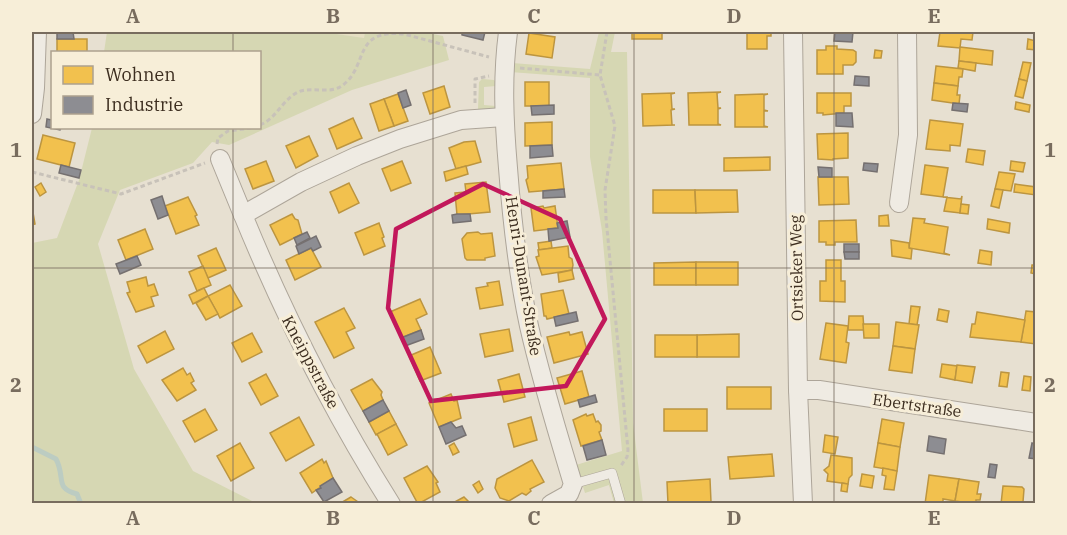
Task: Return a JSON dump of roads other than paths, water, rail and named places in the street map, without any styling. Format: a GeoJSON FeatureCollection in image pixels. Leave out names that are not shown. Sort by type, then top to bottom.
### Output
{"type":"FeatureCollection","features":[{"type":"Feature","properties":{"kind":"street"},"geometry":{"type":"LineString","coordinates":[[32,114],[37,32]]}},
{"type":"Feature","properties":{"kind":"street","name":"Henri-Dunant-Straße"},"geometry":{"type":"LineString","coordinates":[[508,32],[504,70],[504,117],[518,265],[542,381],[573,484]]}},
{"type":"Feature","properties":{"kind":"street","name":"Ortsieker Weg"},"geometry":{"type":"LineString","coordinates":[[793,32],[798,390],[803,504]]}},
{"type":"Feature","properties":{"kind":"street"},"geometry":{"type":"LineString","coordinates":[[899,203],[908,135],[907,32]]}},
{"type":"Feature","properties":{"kind":"street"},"geometry":{"type":"LineString","coordinates":[[243,216],[301,182],[400,139],[461,120],[504,117]]}},
{"type":"Feature","properties":{"kind":"street","name":"Kneippstraße"},"geometry":{"type":"LineString","coordinates":[[220,159],[280,302],[308,358],[392,504]]}},
{"type":"Feature","properties":{"kind":"street","name":"Ebertstraße"},"geometry":{"type":"LineString","coordinates":[[798,390],[819,390],[1035,423]]}},
{"type":"Feature","properties":{"kind":"street"},"geometry":{"type":"LineString","coordinates":[[551,504],[569,494],[573,484]]}},
{"type":"Feature","properties":{"kind":"lane"},"geometry":{"type":"LineString","coordinates":[[573,484],[612,473],[621,504]]}},
{"type":"Feature","properties":{"kind":"waterway"},"geometry":{"type":"LineString","coordinates":[[32,447],[56,459],[65,489],[77,494],[81,504]]}}]}
